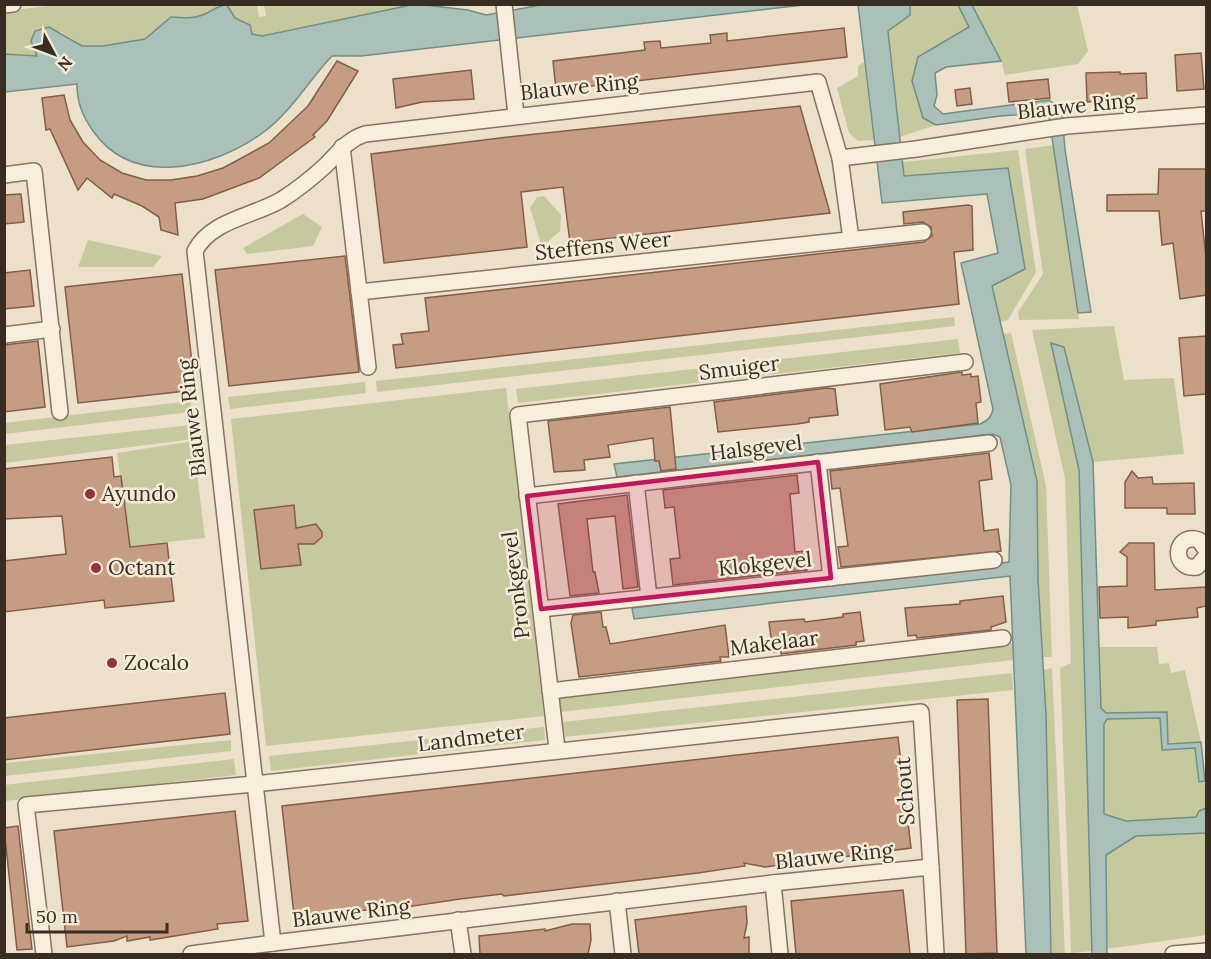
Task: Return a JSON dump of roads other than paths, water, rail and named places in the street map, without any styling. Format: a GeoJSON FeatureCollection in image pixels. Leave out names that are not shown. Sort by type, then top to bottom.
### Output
{"type":"FeatureCollection","features":[{"type":"Feature","properties":{"kind":"street"},"geometry":{"type":"LineString","coordinates":[[4,5],[13,4]]}},
{"type":"Feature","properties":{"kind":"street"},"geometry":{"type":"LineString","coordinates":[[504,4],[516,115]]}},
{"type":"Feature","properties":{"kind":"street","name":"Blauwe Ring"},"geometry":{"type":"LineString","coordinates":[[931,867],[773,883],[273,944],[195,251],[207,235],[263,209],[305,183],[351,138],[365,134],[818,82],[840,158],[1067,126],[1206,115]]}},
{"type":"Feature","properties":{"kind":"street"},"geometry":{"type":"LineString","coordinates":[[342,147],[368,367]]}},
{"type":"Feature","properties":{"kind":"street"},"geometry":{"type":"LineString","coordinates":[[840,158],[851,239]]}},
{"type":"Feature","properties":{"kind":"street"},"geometry":{"type":"LineString","coordinates":[[4,175],[34,171],[60,412]]}},
{"type":"Feature","properties":{"kind":"street","name":"Steffens Weer"},"geometry":{"type":"LineString","coordinates":[[360,292],[923,232]]}},
{"type":"Feature","properties":{"kind":"street"},"geometry":{"type":"LineString","coordinates":[[4,335],[52,329]]}},
{"type":"Feature","properties":{"kind":"street","name":"Smuiger"},"geometry":{"type":"LineString","coordinates":[[518,415],[965,362]]}},
{"type":"Feature","properties":{"kind":"street","name":"Pronkgevel"},"geometry":{"type":"LineString","coordinates":[[518,415],[557,749]]}},
{"type":"Feature","properties":{"kind":"street","name":"Halsgevel"},"geometry":{"type":"LineString","coordinates":[[527,496],[989,443]]}},
{"type":"Feature","properties":{"kind":"street"},"geometry":{"type":"LineString","coordinates":[[819,462],[831,578]]}},
{"type":"Feature","properties":{"kind":"street"},"geometry":{"type":"LineString","coordinates":[[636,483],[649,597]]}},
{"type":"Feature","properties":{"kind":"street"},"geometry":{"type":"LineString","coordinates":[[1206,550],[1199,540],[1190,538],[1182,543],[1178,551],[1183,564],[1192,568],[1202,564],[1206,556]]}},
{"type":"Feature","properties":{"kind":"street","name":"Klokgevel"},"geometry":{"type":"LineString","coordinates":[[541,609],[994,560]]}},
{"type":"Feature","properties":{"kind":"street","name":"Makelaar"},"geometry":{"type":"LineString","coordinates":[[550,691],[1003,638]]}},
{"type":"Feature","properties":{"kind":"street","name":"Landmeter"},"geometry":{"type":"LineString","coordinates":[[44,954],[26,805],[254,784],[557,749],[921,712]]}},
{"type":"Feature","properties":{"kind":"street","name":"Schout"},"geometry":{"type":"LineString","coordinates":[[921,712],[931,867]]}},
{"type":"Feature","properties":{"kind":"street"},"geometry":{"type":"LineString","coordinates":[[931,867],[936,954]]}},
{"type":"Feature","properties":{"kind":"street"},"geometry":{"type":"LineString","coordinates":[[773,883],[780,954]]}},
{"type":"Feature","properties":{"kind":"street"},"geometry":{"type":"LineString","coordinates":[[617,902],[623,954]]}},
{"type":"Feature","properties":{"kind":"street"},"geometry":{"type":"LineString","coordinates":[[458,920],[463,954]]}},
{"type":"Feature","properties":{"kind":"street"},"geometry":{"type":"LineString","coordinates":[[191,954],[273,944]]}},
{"type":"Feature","properties":{"kind":"street"},"geometry":{"type":"LineString","coordinates":[[1173,954],[1206,951]]}},
{"type":"Feature","properties":{"kind":"water"},"geometry":{"type":"Polygon","coordinates":[[[416,4],[468,10],[486,15],[546,4],[803,5],[361,56],[332,56],[281,117],[261,134],[220,156],[174,167],[151,166],[129,160],[110,149],[93,131],[86,119],[79,103],[77,84],[5,92],[4,54],[37,56],[31,41],[35,31],[49,27],[82,46],[103,46],[145,39],[171,17],[197,17],[224,5],[227,5],[235,18],[250,25],[252,34],[262,36],[416,4]]]}},
{"type":"Feature","properties":{"kind":"water"},"geometry":{"type":"Polygon","coordinates":[[[858,5],[910,5],[910,15],[888,31],[904,176],[1008,168],[1025,269],[992,286],[1037,481],[1038,579],[1046,715],[1051,954],[1026,954],[1010,576],[634,619],[632,608],[1009,562],[1011,485],[1000,437],[993,434],[617,477],[614,464],[980,424],[991,415],[993,409],[961,263],[998,253],[987,194],[882,203],[858,5]]]}},
{"type":"Feature","properties":{"kind":"water"},"geometry":{"type":"Polygon","coordinates":[[[958,5],[972,5],[1001,61],[946,67],[935,73],[937,95],[934,106],[943,114],[1049,100],[1062,110],[1065,150],[1091,312],[1078,313],[1049,117],[1044,113],[1000,116],[936,125],[923,118],[912,81],[918,57],[969,27],[958,5]]]}},
{"type":"Feature","properties":{"kind":"water"},"geometry":{"type":"Polygon","coordinates":[[[1051,343],[1064,347],[1093,462],[1101,708],[1106,713],[1167,712],[1168,744],[1201,742],[1205,781],[1199,782],[1195,748],[1162,750],[1160,718],[1107,719],[1104,724],[1104,814],[1126,821],[1196,817],[1199,811],[1206,808],[1206,833],[1136,836],[1106,855],[1107,954],[1092,954],[1079,470],[1051,343]]]}},
{"type":"Feature","properties":{"kind":"place","name":"Ayundo"},"geometry":{"type":"Point","coordinates":[90,494]}},
{"type":"Feature","properties":{"kind":"place","name":"Octant"},"geometry":{"type":"Point","coordinates":[96,568]}},
{"type":"Feature","properties":{"kind":"place","name":"Zocalo"},"geometry":{"type":"Point","coordinates":[112,663]}}]}
